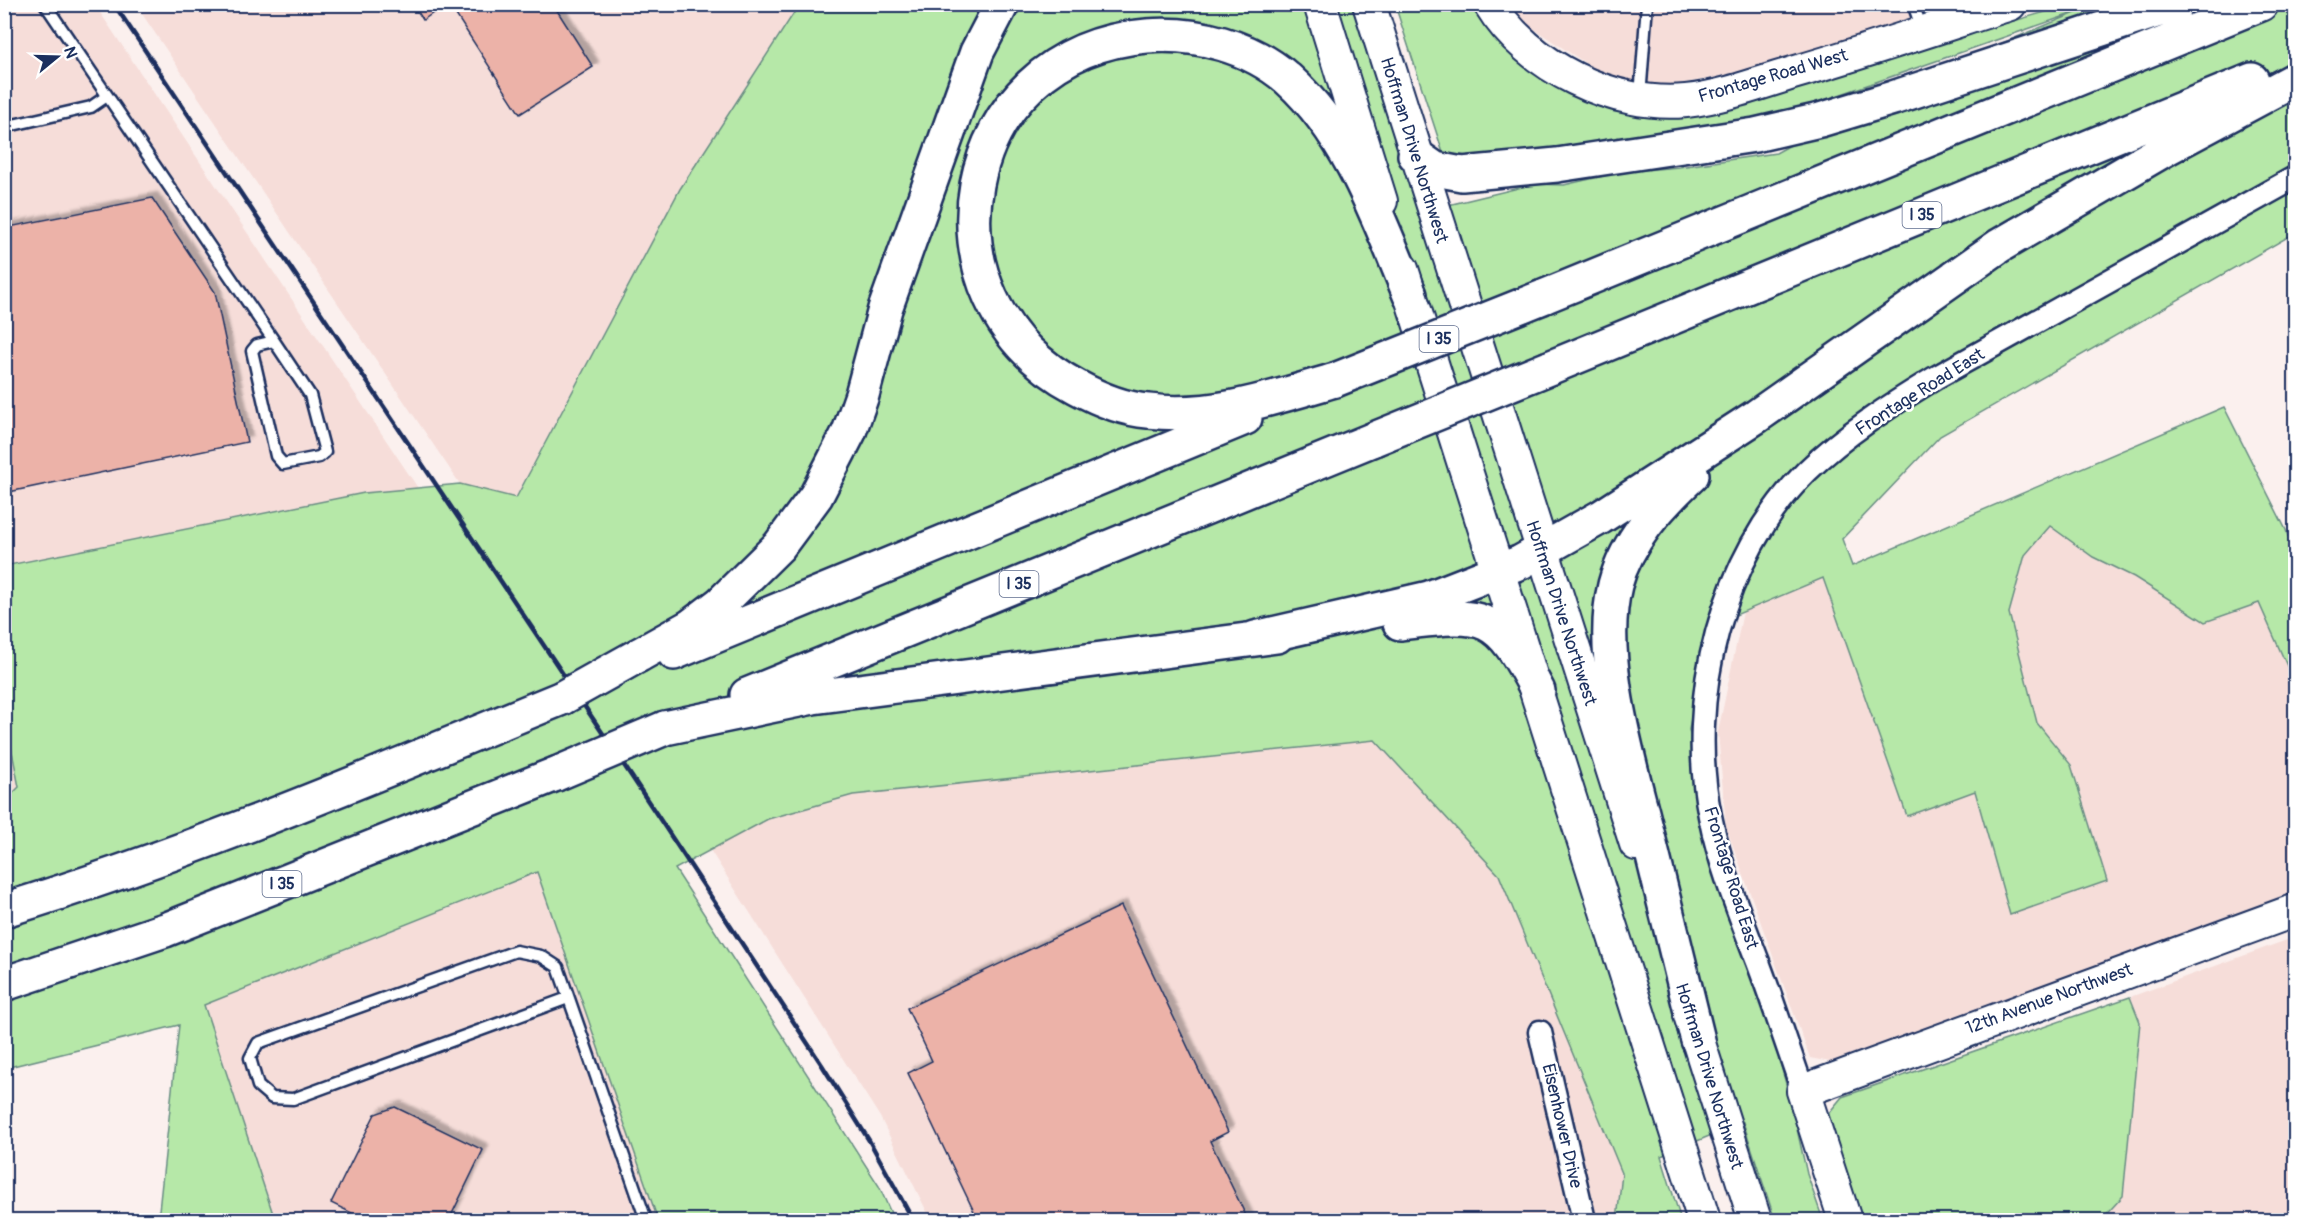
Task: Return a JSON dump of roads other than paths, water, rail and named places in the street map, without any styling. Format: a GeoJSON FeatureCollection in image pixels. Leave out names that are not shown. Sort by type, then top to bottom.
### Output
{"type":"FeatureCollection","features":[{"type":"Feature","properties":{"kind":"highway"},"geometry":{"type":"LineString","coordinates":[[640,661],[720,604],[779,546],[816,496],[849,432],[862,395],[885,309],[944,143],[977,52],[1002,4]]}},
{"type":"Feature","properties":{"kind":"highway"},"geometry":{"type":"LineString","coordinates":[[944,143],[1008,27],[1026,4]]}},
{"type":"Feature","properties":{"kind":"highway"},"geometry":{"type":"LineString","coordinates":[[1415,155],[1435,169],[1462,174],[1557,165],[1755,135],[1820,120],[1893,98],[2177,4]]}},
{"type":"Feature","properties":{"kind":"highway","name":"I 35"},"geometry":{"type":"LineString","coordinates":[[4,910],[134,867],[465,738],[562,698],[640,661],[1543,297],[2260,4]]}},
{"type":"Feature","properties":{"kind":"highway"},"geometry":{"type":"LineString","coordinates":[[1335,380],[1234,409],[1191,413],[1148,411],[1121,406],[1090,394],[1039,363],[1001,318],[978,260],[974,229],[975,197],[992,136],[1009,109],[1028,86],[1052,67],[1078,52],[1106,42],[1135,37],[1166,34],[1198,37],[1230,46],[1260,60],[1288,79],[1313,106],[1342,146],[1368,195],[1410,295]]}},
{"type":"Feature","properties":{"kind":"highway","name":"I 35"},"geometry":{"type":"LineString","coordinates":[[4,984],[165,930],[556,774],[2295,62]]}},
{"type":"Feature","properties":{"kind":"highway"},"geometry":{"type":"LineString","coordinates":[[1256,638],[1390,609],[1429,598],[1499,572],[1540,551],[1601,517],[1757,416],[1999,246],[2177,142],[2295,79]]}},
{"type":"Feature","properties":{"kind":"highway"},"geometry":{"type":"LineString","coordinates":[[1698,1040],[1625,744],[1612,661],[1610,621],[1615,585],[1628,550],[1648,522],[1665,501],[1757,416]]}},
{"type":"Feature","properties":{"kind":"highway"},"geometry":{"type":"LineString","coordinates":[[665,728],[813,697],[1256,638],[1456,616],[1472,619],[1499,630],[1514,647],[1538,691]]}},
{"type":"Feature","properties":{"kind":"main road"},"geometry":{"type":"LineString","coordinates":[[1320,4],[1704,1221]]}},
{"type":"Feature","properties":{"kind":"main road","name":"Hoffman Drive Northwest"},"geometry":{"type":"LineString","coordinates":[[1369,4],[1540,551],[1755,1221]]}},
{"type":"Feature","properties":{"kind":"main road","name":"Frontage Road West"},"geometry":{"type":"LineString","coordinates":[[1490,4],[1503,24],[1544,60],[1596,88],[1640,98],[1684,101],[1713,96],[1918,18],[2010,4]]}},
{"type":"Feature","properties":{"kind":"main road","name":"12th Avenue Northwest"},"geometry":{"type":"LineString","coordinates":[[1803,1091],[2295,910]]}},
{"type":"Feature","properties":{"kind":"main road","name":"Frontage Road East"},"geometry":{"type":"LineString","coordinates":[[1803,1091],[1845,1221]]}},
{"type":"Feature","properties":{"kind":"street","name":"Frontage Road East"},"geometry":{"type":"LineString","coordinates":[[1803,1091],[1717,845],[1703,777],[1701,738],[1711,658],[1727,599],[1752,548],[1773,513],[1806,472],[1883,410],[1935,378],[2295,177]]}},
{"type":"Feature","properties":{"kind":"street","name":"Eisenhower Drive"},"geometry":{"type":"LineString","coordinates":[[1540,1032],[1584,1221]]}},
{"type":"Feature","properties":{"kind":"lane"},"geometry":{"type":"LineString","coordinates":[[45,4],[107,96],[274,341],[310,394],[325,452],[320,457],[283,464],[276,456],[252,351],[257,345],[274,341]]}},
{"type":"Feature","properties":{"kind":"lane"},"geometry":{"type":"LineString","coordinates":[[1640,98],[1647,4]]}},
{"type":"Feature","properties":{"kind":"lane"},"geometry":{"type":"LineString","coordinates":[[4,127],[91,107],[107,96]]}},
{"type":"Feature","properties":{"kind":"lane"},"geometry":{"type":"LineString","coordinates":[[568,998],[293,1099],[272,1098],[258,1086],[250,1058],[258,1043],[516,951],[541,956],[558,967],[646,1221]]}},
{"type":"Feature","properties":{"kind":"railway"},"geometry":{"type":"LineString","coordinates":[[114,4],[634,780],[822,1065],[870,1142],[913,1220]]}}]}
